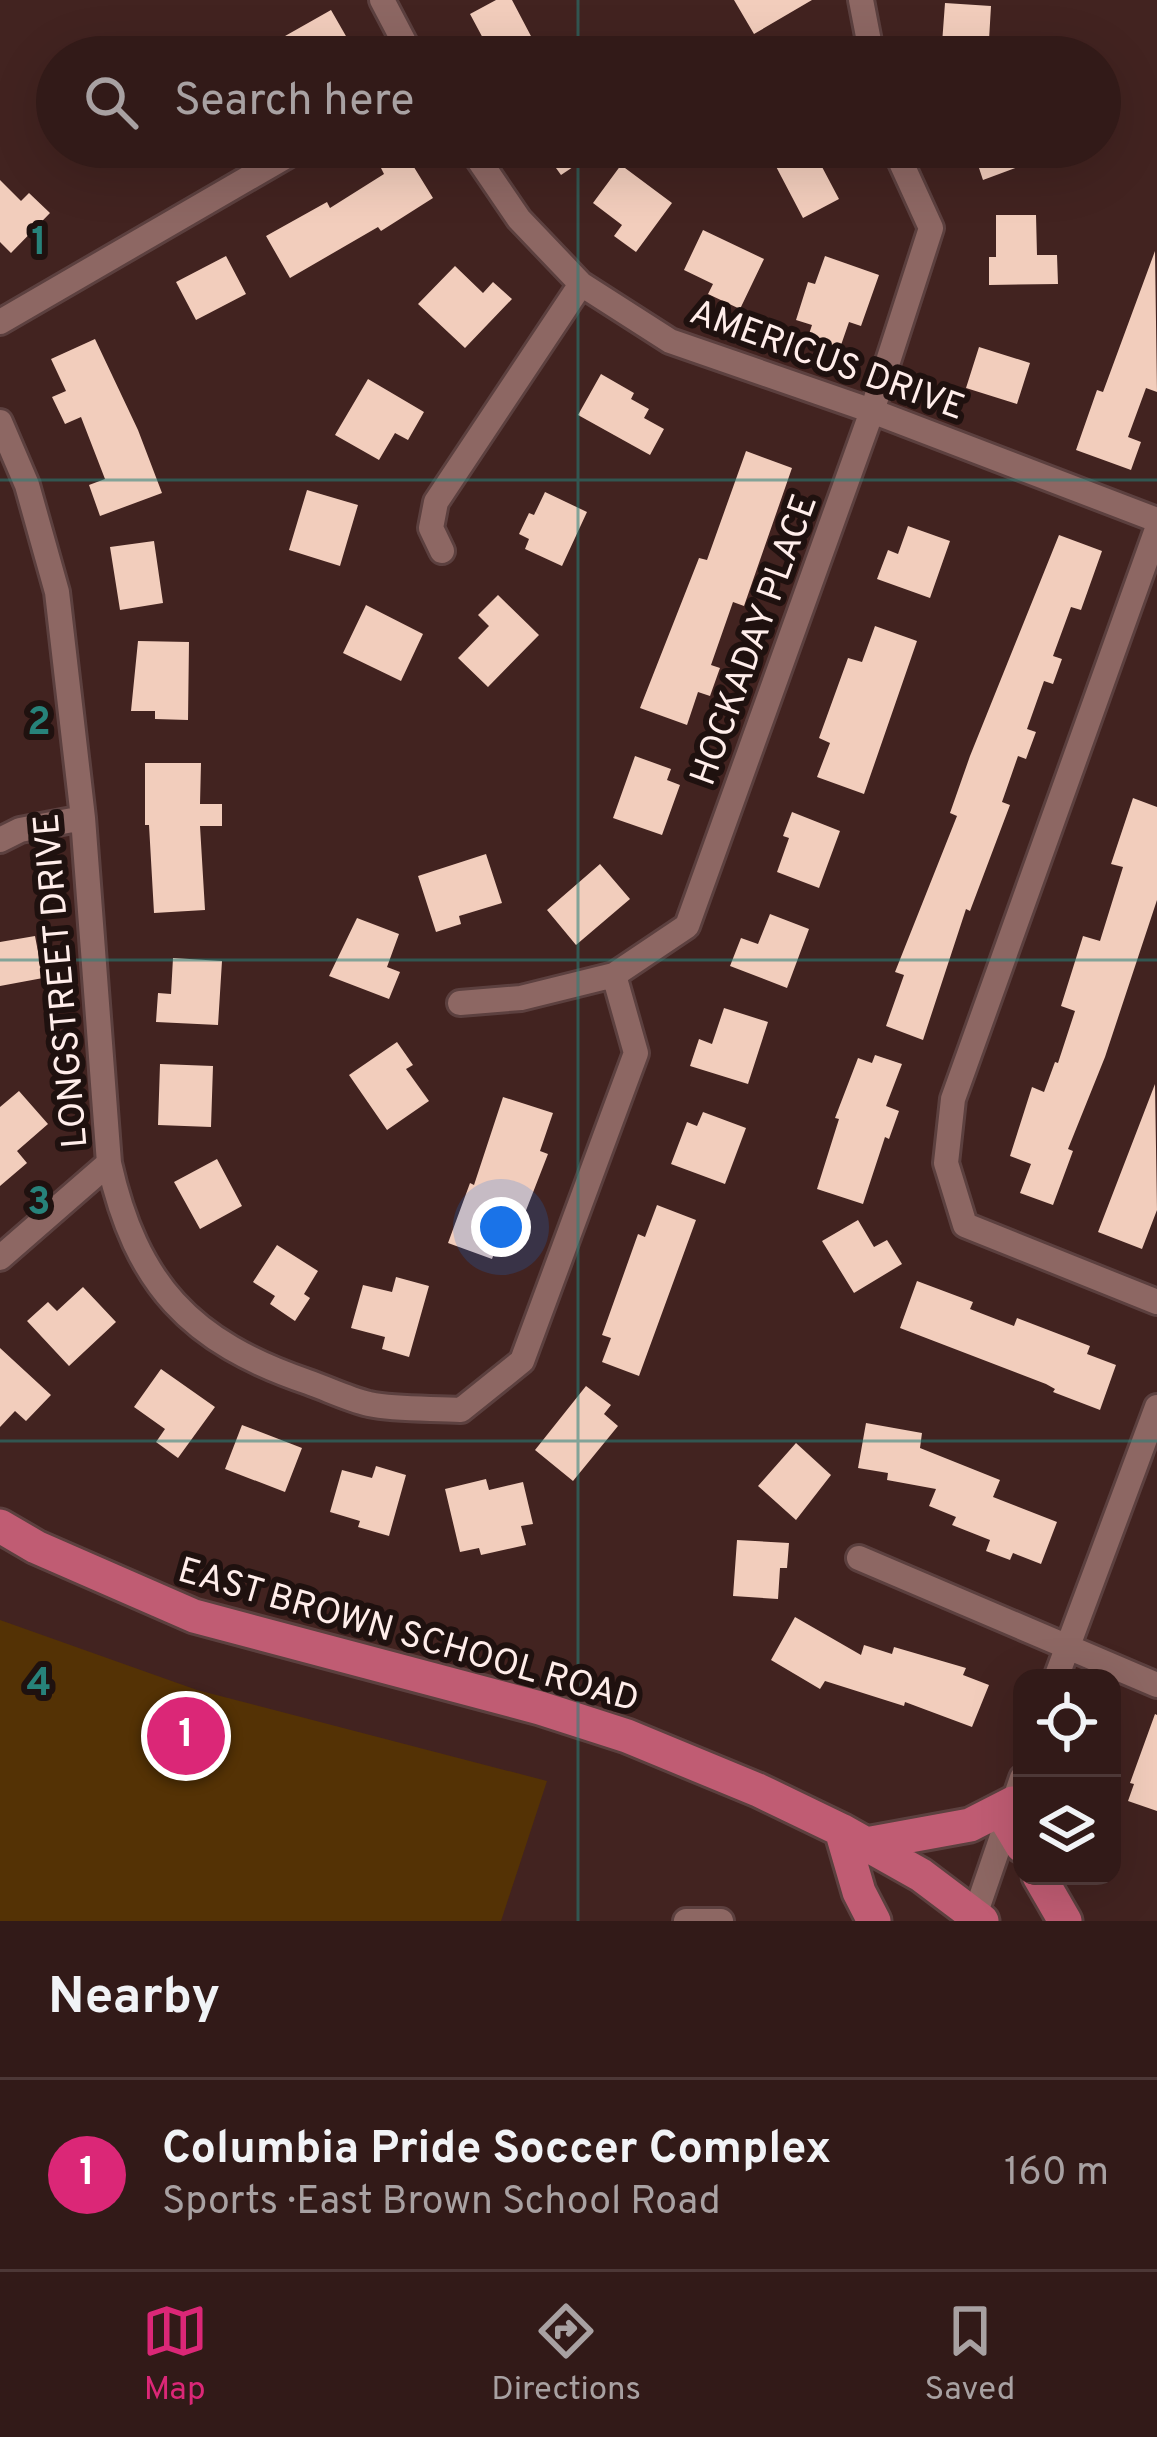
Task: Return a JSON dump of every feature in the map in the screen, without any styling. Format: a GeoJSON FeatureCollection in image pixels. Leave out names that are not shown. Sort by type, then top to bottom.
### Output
{"type":"FeatureCollection","features":[{"type":"Feature","properties":{"kind":"main road","name":"EAST BROWN SCHOOL ROAD"},"geometry":{"type":"LineString","coordinates":[[0,1526],[36,1547],[194,1616],[540,1708],[627,1736],[758,1790],[853,1837],[921,1875],[977,1919]]}},
{"type":"Feature","properties":{"kind":"main road"},"geometry":{"type":"LineString","coordinates":[[874,1921],[859,1892],[853,1837],[970,1825],[1013,1813]]}},
{"type":"Feature","properties":{"kind":"main road"},"geometry":{"type":"LineString","coordinates":[[1044,1885],[1065,1921]]}},
{"type":"Feature","properties":{"kind":"street"},"geometry":{"type":"LineString","coordinates":[[382,0],[401,36]]}},
{"type":"Feature","properties":{"kind":"street"},"geometry":{"type":"LineString","coordinates":[[861,0],[868,36]]}},
{"type":"Feature","properties":{"kind":"street"},"geometry":{"type":"LineString","coordinates":[[0,322],[266,168]]}},
{"type":"Feature","properties":{"kind":"street","name":"AMERICUS DRIVE"},"geometry":{"type":"LineString","coordinates":[[484,168],[519,219],[581,284],[670,341],[872,411],[1157,520]]}},
{"type":"Feature","properties":{"kind":"street","name":"HOCKADAY PLACE"},"geometry":{"type":"LineString","coordinates":[[460,1004],[521,998],[614,975],[687,926],[872,411],[931,228],[904,168]]}},
{"type":"Feature","properties":{"kind":"street"},"geometry":{"type":"LineString","coordinates":[[442,551],[430,528],[436,502],[581,284]]}},
{"type":"Feature","properties":{"kind":"street","name":"LONGSTREET DRIVE"},"geometry":{"type":"LineString","coordinates":[[0,422],[27,485],[57,592],[83,818],[109,1162],[121,1215],[156,1282],[208,1337],[278,1372],[370,1404],[461,1410],[522,1361],[636,1053],[614,975]]}},
{"type":"Feature","properties":{"kind":"street"},"geometry":{"type":"LineString","coordinates":[[1157,529],[953,1099],[946,1163],[965,1225],[1157,1302]]}},
{"type":"Feature","properties":{"kind":"street"},"geometry":{"type":"LineString","coordinates":[[0,840],[20,830],[83,818]]}},
{"type":"Feature","properties":{"kind":"street"},"geometry":{"type":"LineString","coordinates":[[0,1258],[109,1162]]}},
{"type":"Feature","properties":{"kind":"street"},"geometry":{"type":"LineString","coordinates":[[1059,1669],[1157,1407]]}},
{"type":"Feature","properties":{"kind":"street"},"geometry":{"type":"LineString","coordinates":[[859,1558],[1157,1685]]}},
{"type":"Feature","properties":{"kind":"street"},"geometry":{"type":"LineString","coordinates":[[977,1919],[1013,1820]]}},
{"type":"Feature","properties":{"kind":"street"},"geometry":{"type":"LineString","coordinates":[[686,1921],[721,1921]]}},
{"type":"Feature","properties":{"kind":"shaded area"},"geometry":{"type":"Polygon","coordinates":[[[0,1620],[197,1690],[547,1781],[501,1921],[0,1921],[0,1620]]]}},
{"type":"Feature","properties":{"kind":"building"},"geometry":{"type":"Polygon","coordinates":[[[496,0],[512,0],[531,36],[482,36],[470,14],[496,0]]]}},
{"type":"Feature","properties":{"kind":"building"},"geometry":{"type":"Polygon","coordinates":[[[734,0],[812,0],[754,34],[734,0]]]}},
{"type":"Feature","properties":{"kind":"building"},"geometry":{"type":"Polygon","coordinates":[[[945,3],[991,6],[989,36],[943,36],[945,3]]]}},
{"type":"Feature","properties":{"kind":"building"},"geometry":{"type":"Polygon","coordinates":[[[331,10],[346,36],[285,36],[331,10]]]}},
{"type":"Feature","properties":{"kind":"building"},"geometry":{"type":"Polygon","coordinates":[[[381,168],[414,168],[433,198],[290,278],[266,236],[327,202],[330,208],[384,174],[381,168]]]}},
{"type":"Feature","properties":{"kind":"building"},"geometry":{"type":"Polygon","coordinates":[[[619,168],[625,168],[672,203],[636,252],[614,236],[622,225],[593,203],[619,168]]]}},
{"type":"Feature","properties":{"kind":"building"},"geometry":{"type":"Polygon","coordinates":[[[777,168],[823,168],[839,199],[803,218],[777,168]]]}},
{"type":"Feature","properties":{"kind":"building"},"geometry":{"type":"Polygon","coordinates":[[[979,168],[1016,168],[983,180],[979,168]]]}},
{"type":"Feature","properties":{"kind":"building"},"geometry":{"type":"Polygon","coordinates":[[[0,180],[21,201],[29,193],[50,213],[11,253],[0,242],[0,180]]]}},
{"type":"Feature","properties":{"kind":"building"},"geometry":{"type":"Polygon","coordinates":[[[996,215],[1036,215],[1037,255],[1057,255],[1058,284],[989,285],[989,257],[996,257],[996,215]]]}},
{"type":"Feature","properties":{"kind":"building"},"geometry":{"type":"Polygon","coordinates":[[[703,230],[764,259],[740,309],[708,294],[713,284],[684,270],[703,230]]]}},
{"type":"Feature","properties":{"kind":"building"},"geometry":{"type":"Polygon","coordinates":[[[1155,251],[1157,392],[1146,388],[1128,437],[1141,442],[1131,470],[1076,450],[1097,390],[1103,392],[1155,251]]]}},
{"type":"Feature","properties":{"kind":"building"},"geometry":{"type":"Polygon","coordinates":[[[226,256],[246,294],[196,320],[176,282],[226,256]]]}},
{"type":"Feature","properties":{"kind":"building"},"geometry":{"type":"Polygon","coordinates":[[[825,256],[879,275],[861,326],[849,322],[840,348],[808,337],[812,325],[796,320],[808,282],[815,284],[825,256]]]}},
{"type":"Feature","properties":{"kind":"building"},"geometry":{"type":"Polygon","coordinates":[[[455,266],[483,293],[493,282],[512,299],[465,348],[418,304],[455,266]]]}},
{"type":"Feature","properties":{"kind":"building"},"geometry":{"type":"Polygon","coordinates":[[[95,339],[162,493],[100,516],[89,485],[105,479],[81,417],[65,424],[52,397],[66,391],[51,359],[95,339]]]}},
{"type":"Feature","properties":{"kind":"building"},"geometry":{"type":"Polygon","coordinates":[[[979,347],[1030,363],[1017,404],[966,388],[979,347]]]}},
{"type":"Feature","properties":{"kind":"building"},"geometry":{"type":"Polygon","coordinates":[[[601,374],[634,393],[631,399],[649,409],[644,418],[664,429],[650,455],[578,415],[601,374]]]}},
{"type":"Feature","properties":{"kind":"building"},"geometry":{"type":"Polygon","coordinates":[[[368,379],[424,412],[408,440],[395,433],[379,460],[335,435],[368,379]]]}},
{"type":"Feature","properties":{"kind":"building"},"geometry":{"type":"Polygon","coordinates":[[[746,451],[792,468],[744,606],[733,602],[711,665],[720,668],[710,696],[698,692],[687,725],[640,708],[699,558],[707,560],[746,451]]]}},
{"type":"Feature","properties":{"kind":"building"},"geometry":{"type":"Polygon","coordinates":[[[307,490],[358,505],[340,566],[289,550],[307,490]]]}},
{"type":"Feature","properties":{"kind":"building"},"geometry":{"type":"Polygon","coordinates":[[[545,492],[587,512],[562,566],[525,549],[529,539],[519,534],[545,492]]]}},
{"type":"Feature","properties":{"kind":"building"},"geometry":{"type":"Polygon","coordinates":[[[908,526],[950,541],[930,598],[877,579],[888,550],[898,554],[908,526]]]}},
{"type":"Feature","properties":{"kind":"building"},"geometry":{"type":"Polygon","coordinates":[[[1059,535],[1102,551],[1081,610],[1071,607],[1053,656],[1062,659],[1053,684],[1044,681],[1027,729],[1036,732],[1026,759],[1018,756],[1002,802],[1010,805],[970,911],[966,909],[923,1040],[886,1026],[904,975],[895,972],[957,816],[950,813],[970,756],[1059,535]]]}},
{"type":"Feature","properties":{"kind":"building"},"geometry":{"type":"Polygon","coordinates":[[[154,541],[163,603],[120,610],[110,547],[154,541]]]}},
{"type":"Feature","properties":{"kind":"building"},"geometry":{"type":"Polygon","coordinates":[[[498,595],[539,635],[488,687],[458,658],[489,626],[478,615],[498,595]]]}},
{"type":"Feature","properties":{"kind":"building"},"geometry":{"type":"Polygon","coordinates":[[[366,605],[423,634],[401,681],[343,653],[366,605]]]}},
{"type":"Feature","properties":{"kind":"building"},"geometry":{"type":"Polygon","coordinates":[[[875,626],[917,641],[864,794],[817,777],[830,743],[819,738],[848,658],[862,662],[875,626]]]}},
{"type":"Feature","properties":{"kind":"building"},"geometry":{"type":"Polygon","coordinates":[[[138,641],[189,642],[188,720],[155,719],[155,711],[131,711],[138,641]]]}},
{"type":"Feature","properties":{"kind":"building"},"geometry":{"type":"Polygon","coordinates":[[[635,756],[671,769],[667,780],[680,785],[662,835],[613,818],[635,756]]]}},
{"type":"Feature","properties":{"kind":"building"},"geometry":{"type":"Polygon","coordinates":[[[145,763],[201,763],[200,804],[222,804],[222,826],[200,826],[205,910],[154,913],[149,825],[145,825],[145,763]]]}},
{"type":"Feature","properties":{"kind":"building"},"geometry":{"type":"Polygon","coordinates":[[[1133,798],[1157,807],[1157,900],[1105,1057],[1068,1149],[1073,1151],[1053,1205],[1020,1193],[1031,1164],[1010,1156],[1032,1087],[1044,1092],[1058,1063],[1075,1011],[1061,1006],[1083,936],[1100,941],[1123,867],[1111,864],[1133,798]]]}},
{"type":"Feature","properties":{"kind":"building"},"geometry":{"type":"Polygon","coordinates":[[[792,812],[840,831],[819,888],[777,872],[792,812]]]}},
{"type":"Feature","properties":{"kind":"building"},"geometry":{"type":"Polygon","coordinates":[[[486,854],[502,903],[459,916],[461,924],[436,932],[418,876],[486,854]]]}},
{"type":"Feature","properties":{"kind":"building"},"geometry":{"type":"Polygon","coordinates":[[[600,864],[630,899],[576,945],[547,910],[600,864]]]}},
{"type":"Feature","properties":{"kind":"building"},"geometry":{"type":"Polygon","coordinates":[[[770,914],[809,929],[787,988],[730,966],[741,938],[758,944],[770,914]]]}},
{"type":"Feature","properties":{"kind":"building"},"geometry":{"type":"Polygon","coordinates":[[[357,918],[399,934],[387,967],[400,972],[389,999],[329,976],[357,918]]]}},
{"type":"Feature","properties":{"kind":"building"},"geometry":{"type":"Polygon","coordinates":[[[35,936],[43,978],[0,986],[0,942],[35,936]]]}},
{"type":"Feature","properties":{"kind":"building"},"geometry":{"type":"Polygon","coordinates":[[[173,958],[222,961],[218,1025],[156,1022],[158,993],[171,994],[173,958]]]}},
{"type":"Feature","properties":{"kind":"building"},"geometry":{"type":"Polygon","coordinates":[[[724,1008],[768,1022],[748,1084],[690,1066],[699,1039],[712,1044],[724,1008]]]}},
{"type":"Feature","properties":{"kind":"building"},"geometry":{"type":"Polygon","coordinates":[[[397,1042],[413,1065],[406,1069],[429,1101],[387,1130],[349,1075],[397,1042]]]}},
{"type":"Feature","properties":{"kind":"building"},"geometry":{"type":"Polygon","coordinates":[[[875,1055],[902,1064],[886,1106],[899,1111],[889,1139],[885,1137],[863,1204],[817,1189],[839,1119],[835,1118],[858,1058],[872,1063],[875,1055]]]}},
{"type":"Feature","properties":{"kind":"building"},"geometry":{"type":"Polygon","coordinates":[[[160,1064],[213,1066],[211,1127],[158,1125],[160,1064]]]}},
{"type":"Feature","properties":{"kind":"building"},"geometry":{"type":"Polygon","coordinates":[[[1155,1084],[1157,1210],[1142,1249],[1098,1232],[1155,1084]]]}},
{"type":"Feature","properties":{"kind":"building"},"geometry":{"type":"Polygon","coordinates":[[[19,1091],[48,1124],[17,1151],[27,1163],[0,1186],[0,1107],[19,1091]]]}},
{"type":"Feature","properties":{"kind":"building"},"geometry":{"type":"Polygon","coordinates":[[[503,1097],[553,1113],[540,1151],[548,1154],[518,1231],[504,1226],[492,1259],[448,1243],[470,1183],[474,1185],[503,1097]]]}},
{"type":"Feature","properties":{"kind":"building"},"geometry":{"type":"Polygon","coordinates":[[[703,1112],[746,1128],[725,1184],[671,1164],[687,1122],[697,1126],[703,1112]]]}},
{"type":"Feature","properties":{"kind":"building"},"geometry":{"type":"Polygon","coordinates":[[[217,1159],[242,1206],[200,1229],[174,1182],[217,1159]]]}},
{"type":"Feature","properties":{"kind":"building"},"geometry":{"type":"Polygon","coordinates":[[[657,1205],[696,1220],[639,1376],[602,1362],[611,1338],[602,1335],[638,1234],[645,1237],[657,1205]]]}},
{"type":"Feature","properties":{"kind":"building"},"geometry":{"type":"Polygon","coordinates":[[[858,1220],[874,1247],[887,1240],[902,1264],[854,1293],[822,1241],[858,1220]]]}},
{"type":"Feature","properties":{"kind":"building"},"geometry":{"type":"Polygon","coordinates":[[[277,1245],[318,1271],[304,1294],[310,1298],[295,1321],[270,1304],[275,1296],[253,1282],[277,1245]]]}},
{"type":"Feature","properties":{"kind":"building"},"geometry":{"type":"Polygon","coordinates":[[[396,1277],[429,1286],[409,1357],[382,1349],[385,1337],[351,1328],[363,1285],[392,1292],[396,1277]]]}},
{"type":"Feature","properties":{"kind":"building"},"geometry":{"type":"Polygon","coordinates":[[[917,1281],[973,1302],[970,1309],[1014,1326],[1017,1318],[1090,1346],[1087,1354],[1116,1365],[1100,1410],[900,1328],[917,1281]]]}},
{"type":"Feature","properties":{"kind":"building"},"geometry":{"type":"Polygon","coordinates":[[[83,1287],[116,1322],[69,1366],[27,1321],[48,1302],[57,1311],[83,1287]]]}},
{"type":"Feature","properties":{"kind":"building"},"geometry":{"type":"Polygon","coordinates":[[[0,1348],[51,1395],[26,1421],[15,1411],[0,1427],[0,1348]]]}},
{"type":"Feature","properties":{"kind":"building"},"geometry":{"type":"Polygon","coordinates":[[[161,1369],[215,1407],[178,1458],[156,1442],[165,1429],[134,1407],[161,1369]]]}},
{"type":"Feature","properties":{"kind":"building"},"geometry":{"type":"Polygon","coordinates":[[[586,1386],[611,1405],[604,1414],[618,1426],[573,1481],[535,1450],[586,1386]]]}},
{"type":"Feature","properties":{"kind":"building"},"geometry":{"type":"Polygon","coordinates":[[[866,1423],[922,1433],[920,1448],[1000,1480],[993,1497],[1057,1522],[1041,1564],[1013,1553],[1010,1560],[986,1551],[990,1540],[952,1525],[956,1517],[929,1506],[936,1489],[887,1480],[888,1473],[858,1468],[866,1423]]]}},
{"type":"Feature","properties":{"kind":"building"},"geometry":{"type":"Polygon","coordinates":[[[242,1425],[302,1448],[285,1492],[225,1469],[242,1425]]]}},
{"type":"Feature","properties":{"kind":"building"},"geometry":{"type":"Polygon","coordinates":[[[796,1443],[831,1475],[796,1520],[758,1486],[796,1443]]]}},
{"type":"Feature","properties":{"kind":"building"},"geometry":{"type":"Polygon","coordinates":[[[376,1466],[406,1475],[389,1536],[330,1512],[342,1470],[372,1478],[376,1466]]]}},
{"type":"Feature","properties":{"kind":"building"},"geometry":{"type":"Polygon","coordinates":[[[486,1479],[489,1490],[523,1482],[533,1524],[521,1526],[526,1545],[481,1555],[479,1548],[460,1552],[445,1489],[486,1479]]]}},
{"type":"Feature","properties":{"kind":"building"},"geometry":{"type":"Polygon","coordinates":[[[737,1540],[789,1543],[787,1568],[780,1568],[778,1599],[733,1596],[737,1540]]]}},
{"type":"Feature","properties":{"kind":"building"},"geometry":{"type":"Polygon","coordinates":[[[795,1617],[861,1655],[864,1645],[892,1654],[894,1647],[966,1668],[963,1675],[989,1685],[972,1727],[905,1702],[904,1706],[825,1681],[820,1689],[771,1660],[795,1617]]]}},
{"type":"Feature","properties":{"kind":"building"},"geometry":{"type":"Polygon","coordinates":[[[1157,1715],[1157,1811],[1128,1801],[1157,1715]]]}},
{"type":"Feature","properties":{"kind":"place","name":"Columbia Pride Soccer Complex"},"geometry":{"type":"Point","coordinates":[186,1736]}}]}
